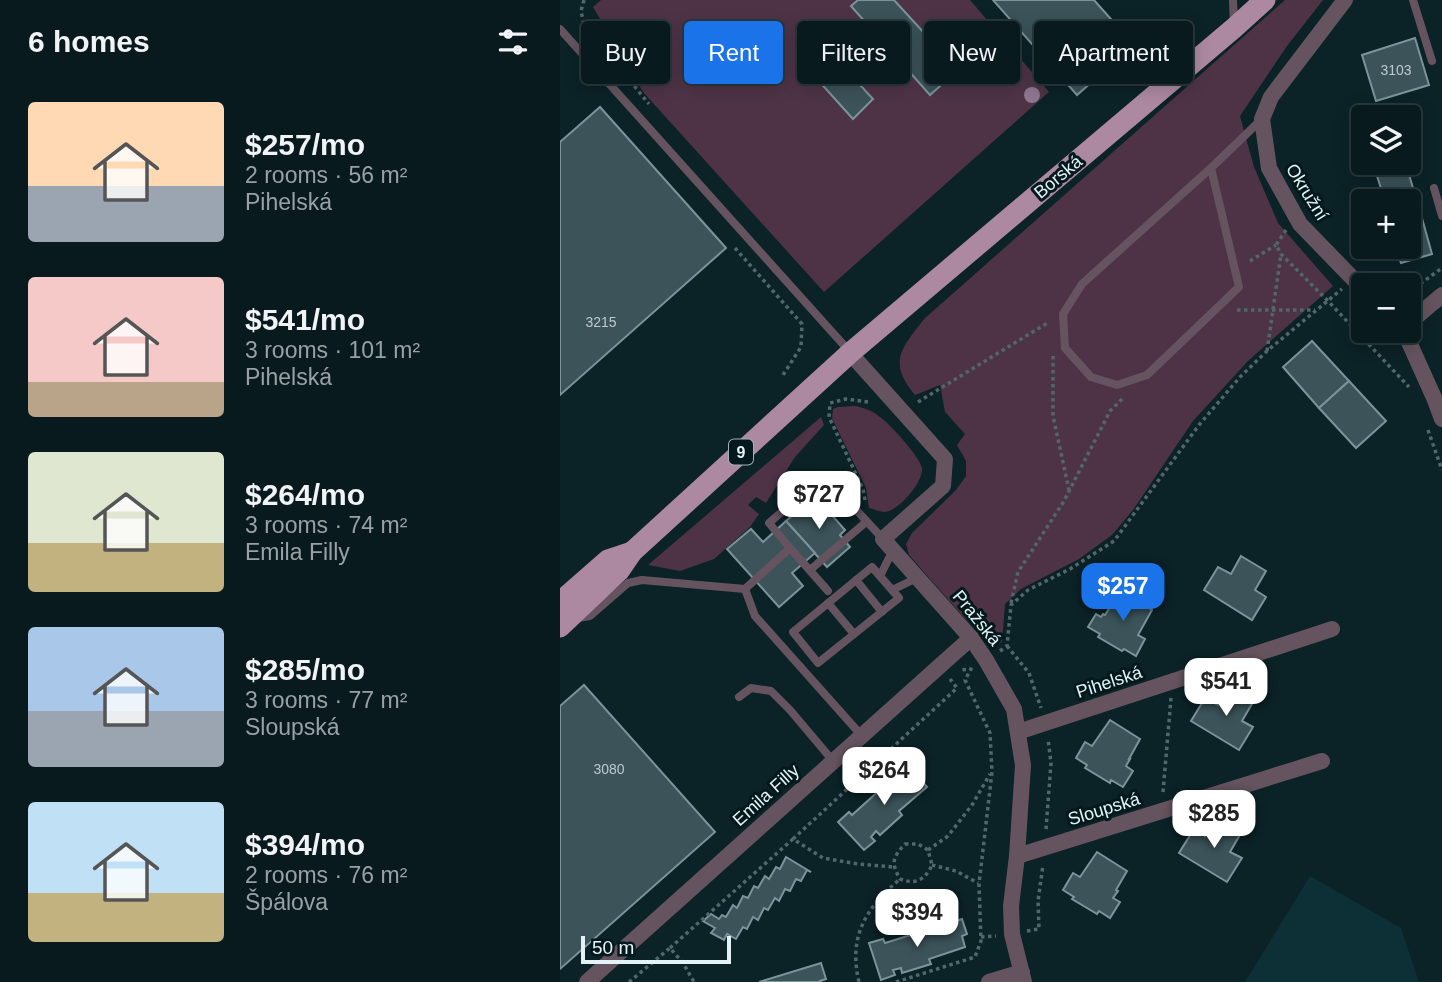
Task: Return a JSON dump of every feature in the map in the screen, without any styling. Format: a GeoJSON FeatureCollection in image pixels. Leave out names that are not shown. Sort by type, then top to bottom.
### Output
{"type":"FeatureCollection","features":[{"type":"Feature","properties":{"kind":"main road","name":"Borská"},"geometry":{"type":"LineString","coordinates":[[563,616],[608,560],[632,552],[850,352],[1265,0]]}},
{"type":"Feature","properties":{"kind":"street"},"geometry":{"type":"LineString","coordinates":[[1262,119],[1271,97],[1345,0]]}},
{"type":"Feature","properties":{"kind":"street","name":"Okružní"},"geometry":{"type":"LineString","coordinates":[[1262,119],[1269,168],[1300,224],[1351,277]]}},
{"type":"Feature","properties":{"kind":"street"},"geometry":{"type":"LineString","coordinates":[[1421,313],[1442,295]]}},
{"type":"Feature","properties":{"kind":"street"},"geometry":{"type":"LineString","coordinates":[[1409,343],[1442,419]]}},
{"type":"Feature","properties":{"kind":"street"},"geometry":{"type":"LineString","coordinates":[[850,352],[945,459],[943,486],[888,545]]}},
{"type":"Feature","properties":{"kind":"street","name":"Pražská"},"geometry":{"type":"LineString","coordinates":[[888,545],[971,638],[1014,709],[1023,765],[1011,906],[1012,934],[1023,977]]}},
{"type":"Feature","properties":{"kind":"street","name":"Pihelská"},"geometry":{"type":"LineString","coordinates":[[1018,732],[1332,629]]}},
{"type":"Feature","properties":{"kind":"street","name":"Emila Filly"},"geometry":{"type":"LineString","coordinates":[[587,982],[971,638]]}},
{"type":"Feature","properties":{"kind":"street","name":"Sloupská"},"geometry":{"type":"LineString","coordinates":[[1017,856],[1322,761]]}},
{"type":"Feature","properties":{"kind":"street"},"geometry":{"type":"LineString","coordinates":[[991,982],[1023,977]]}},
{"type":"Feature","properties":{"kind":"lane"},"geometry":{"type":"LineString","coordinates":[[1233,0],[1234,28]]}},
{"type":"Feature","properties":{"kind":"lane"},"geometry":{"type":"LineString","coordinates":[[1413,0],[1432,61]]}},
{"type":"Feature","properties":{"kind":"lane"},"geometry":{"type":"LineString","coordinates":[[560,29],[850,352]]}},
{"type":"Feature","properties":{"kind":"lane"},"geometry":{"type":"LineString","coordinates":[[1211,168],[1239,287],[1147,374],[1117,385],[1091,377],[1065,348],[1063,314],[1082,284],[1262,119]]}},
{"type":"Feature","properties":{"kind":"lane"},"geometry":{"type":"LineString","coordinates":[[1434,188],[1442,216]]}},
{"type":"Feature","properties":{"kind":"lane"},"geometry":{"type":"LineString","coordinates":[[828,591],[769,523],[824,475],[888,545],[880,576]]}},
{"type":"Feature","properties":{"kind":"lane"},"geometry":{"type":"LineString","coordinates":[[810,570],[863,519]]}},
{"type":"Feature","properties":{"kind":"lane"},"geometry":{"type":"LineString","coordinates":[[563,616],[590,616],[628,583],[642,580],[745,589],[790,548]]}},
{"type":"Feature","properties":{"kind":"lane"},"geometry":{"type":"LineString","coordinates":[[873,567],[899,598],[818,663],[793,632],[856,580],[873,567]]}},
{"type":"Feature","properties":{"kind":"lane"},"geometry":{"type":"LineString","coordinates":[[892,590],[918,578]]}},
{"type":"Feature","properties":{"kind":"lane"},"geometry":{"type":"LineString","coordinates":[[856,580],[881,612]]}},
{"type":"Feature","properties":{"kind":"lane"},"geometry":{"type":"LineString","coordinates":[[745,589],[755,616],[862,736]]}},
{"type":"Feature","properties":{"kind":"lane"},"geometry":{"type":"LineString","coordinates":[[828,603],[854,634]]}},
{"type":"Feature","properties":{"kind":"lane"},"geometry":{"type":"LineString","coordinates":[[739,697],[751,688],[771,691],[833,761]]}},
{"type":"Feature","properties":{"kind":"path"},"geometry":{"type":"LineString","coordinates":[[584,0],[580,11],[584,25],[649,104]]}},
{"type":"Feature","properties":{"kind":"path"},"geometry":{"type":"LineString","coordinates":[[1250,261],[1276,245],[1287,228]]}},
{"type":"Feature","properties":{"kind":"path"},"geometry":{"type":"LineString","coordinates":[[729,241],[802,324],[801,347],[783,375]]}},
{"type":"Feature","properties":{"kind":"path"},"geometry":{"type":"LineString","coordinates":[[1276,245],[1281,254],[1328,300],[1416,395],[1435,400]]}},
{"type":"Feature","properties":{"kind":"path"},"geometry":{"type":"LineString","coordinates":[[1268,351],[1281,254]]}},
{"type":"Feature","properties":{"kind":"path"},"geometry":{"type":"LineString","coordinates":[[1421,283],[1442,268]]}},
{"type":"Feature","properties":{"kind":"path"},"geometry":{"type":"LineString","coordinates":[[1011,605],[1028,590],[1070,569],[1114,541],[1199,425],[1240,377],[1328,300],[1351,288]]}},
{"type":"Feature","properties":{"kind":"path"},"geometry":{"type":"LineString","coordinates":[[1237,310],[1316,310]]}},
{"type":"Feature","properties":{"kind":"path"},"geometry":{"type":"LineString","coordinates":[[904,411],[1063,314]]}},
{"type":"Feature","properties":{"kind":"path"},"geometry":{"type":"LineString","coordinates":[[1053,354],[1053,416],[1069,491]]}},
{"type":"Feature","properties":{"kind":"path"},"geometry":{"type":"LineString","coordinates":[[986,660],[1007,646],[1017,572],[1069,491],[1110,411],[1147,374]]}},
{"type":"Feature","properties":{"kind":"path"},"geometry":{"type":"LineString","coordinates":[[863,519],[867,509],[863,489],[829,417],[830,404],[846,399],[867,401],[876,408]]}},
{"type":"Feature","properties":{"kind":"path"},"geometry":{"type":"LineString","coordinates":[[896,982],[975,957],[981,942],[979,884],[992,772],[990,733],[965,680],[971,669],[958,670]]}},
{"type":"Feature","properties":{"kind":"path"},"geometry":{"type":"LineString","coordinates":[[629,982],[793,839],[957,688],[948,676]]}},
{"type":"Feature","properties":{"kind":"path"},"geometry":{"type":"LineString","coordinates":[[1161,811],[1172,681]]}},
{"type":"Feature","properties":{"kind":"path"},"geometry":{"type":"LineString","coordinates":[[928,850],[948,836],[972,805],[992,772]]}},
{"type":"Feature","properties":{"kind":"path"},"geometry":{"type":"LineString","coordinates":[[793,839],[823,858],[894,867]]}},
{"type":"Feature","properties":{"kind":"path"},"geometry":{"type":"LineString","coordinates":[[905,844],[918,844],[928,850],[932,865],[927,875],[919,881],[900,879],[894,867],[895,854],[905,844]]}},
{"type":"Feature","properties":{"kind":"path"},"geometry":{"type":"LineString","coordinates":[[932,865],[956,871],[979,884]]}},
{"type":"Feature","properties":{"kind":"path"},"geometry":{"type":"LineString","coordinates":[[859,982],[855,964],[858,933],[874,904],[900,879]]}},
{"type":"Feature","properties":{"kind":"path"},"geometry":{"type":"LineString","coordinates":[[670,948],[694,982]]}},
{"type":"Feature","properties":{"kind":"shaded area"},"geometry":{"type":"Polygon","coordinates":[[[601,0],[970,0],[988,21],[924,21],[924,84],[1020,84],[1020,58],[1034,75],[1034,84],[1042,84],[1049,92],[824,292],[638,84],[670,84],[670,21],[601,21],[593,7],[601,0]]]}},
{"type":"Feature","properties":{"kind":"shaded area"},"geometry":{"type":"Polygon","coordinates":[[[1285,0],[1323,0],[1287,46],[1240,116],[1254,167],[1278,223],[1333,286],[1248,361],[1193,421],[1133,510],[1112,535],[1079,559],[1021,589],[1005,604],[1002,642],[991,648],[909,555],[906,544],[912,533],[956,490],[966,476],[966,461],[957,445],[965,434],[945,412],[940,385],[915,395],[902,373],[901,355],[909,338],[924,319],[1285,0]]]}},
{"type":"Feature","properties":{"kind":"shaded area"},"geometry":{"type":"Polygon","coordinates":[[[855,406],[872,411],[885,421],[910,449],[922,468],[915,487],[891,510],[883,512],[869,508],[866,488],[832,418],[833,409],[855,406]]]}},
{"type":"Feature","properties":{"kind":"shaded area"},"geometry":{"type":"Polygon","coordinates":[[[821,417],[824,425],[795,457],[766,503],[756,497],[748,505],[759,514],[750,527],[714,559],[680,571],[648,565],[821,417]]]}},
{"type":"Feature","properties":{"kind":"shaded area"},"geometry":{"type":"Polygon","coordinates":[[[1310,876],[1401,928],[1419,982],[1245,982],[1310,876]]]}},
{"type":"Feature","properties":{"kind":"building"},"geometry":{"type":"Polygon","coordinates":[[[858,0],[894,0],[924,33],[924,84],[942,84],[930,95],[910,72],[910,21],[864,21],[851,6],[858,0]]]}},
{"type":"Feature","properties":{"kind":"building"},"geometry":{"type":"Polygon","coordinates":[[[993,0],[1094,0],[1113,21],[1034,21],[1034,46],[1020,31],[1020,21],[1012,21],[993,0]]]}},
{"type":"Feature","properties":{"kind":"building"},"geometry":{"type":"Polygon","coordinates":[[[1415,38],[1429,85],[1376,101],[1362,55],[1415,38]]]}},
{"type":"Feature","properties":{"kind":"building"},"geometry":{"type":"Polygon","coordinates":[[[822,84],[859,84],[873,99],[853,119],[822,84]]]}},
{"type":"Feature","properties":{"kind":"building"},"geometry":{"type":"Polygon","coordinates":[[[1067,84],[1090,84],[1077,95],[1067,84]]]}},
{"type":"Feature","properties":{"kind":"building"},"geometry":{"type":"Polygon","coordinates":[[[600,107],[726,248],[560,395],[560,142],[600,107]]]}},
{"type":"Feature","properties":{"kind":"building"},"geometry":{"type":"Polygon","coordinates":[[[1409,175],[1413,189],[1381,189],[1377,176],[1409,175]]]}},
{"type":"Feature","properties":{"kind":"building"},"geometry":{"type":"Polygon","coordinates":[[[1421,215],[1432,254],[1421,257],[1421,215]]]}},
{"type":"Feature","properties":{"kind":"building"},"geometry":{"type":"Polygon","coordinates":[[[1399,259],[1415,259],[1401,263],[1399,259]]]}},
{"type":"Feature","properties":{"kind":"building"},"geometry":{"type":"Polygon","coordinates":[[[1312,341],[1349,381],[1319,408],[1283,367],[1312,341]]]}},
{"type":"Feature","properties":{"kind":"building"},"geometry":{"type":"Polygon","coordinates":[[[1349,381],[1386,421],[1356,448],[1319,408],[1349,381]]]}},
{"type":"Feature","properties":{"kind":"building"},"geometry":{"type":"Polygon","coordinates":[[[815,496],[845,530],[840,535],[850,547],[827,567],[786,521],[815,496]]]}},
{"type":"Feature","properties":{"kind":"building"},"geometry":{"type":"Polygon","coordinates":[[[786,521],[815,553],[792,573],[803,586],[779,607],[727,549],[751,529],[763,542],[786,521]]]}},
{"type":"Feature","properties":{"kind":"building"},"geometry":{"type":"Polygon","coordinates":[[[1241,556],[1266,571],[1255,590],[1266,597],[1252,620],[1204,590],[1218,567],[1231,574],[1241,556]]]}},
{"type":"Feature","properties":{"kind":"building"},"geometry":{"type":"Polygon","coordinates":[[[1122,589],[1152,610],[1138,635],[1145,639],[1136,656],[1098,637],[1100,634],[1088,627],[1096,614],[1101,617],[1105,615],[1122,589]]]}},
{"type":"Feature","properties":{"kind":"building"},"geometry":{"type":"Polygon","coordinates":[[[584,685],[715,832],[560,969],[560,706],[584,685]]]}},
{"type":"Feature","properties":{"kind":"building"},"geometry":{"type":"Polygon","coordinates":[[[1229,687],[1253,702],[1242,721],[1253,727],[1239,750],[1191,721],[1205,698],[1218,705],[1229,687]]]}},
{"type":"Feature","properties":{"kind":"building"},"geometry":{"type":"Polygon","coordinates":[[[1110,720],[1140,739],[1126,766],[1133,771],[1123,787],[1111,780],[1110,783],[1085,768],[1087,765],[1076,758],[1085,742],[1092,746],[1110,720]]]}},
{"type":"Feature","properties":{"kind":"building"},"geometry":{"type":"Polygon","coordinates":[[[912,761],[923,774],[919,778],[927,787],[899,811],[902,815],[880,835],[876,831],[871,837],[875,841],[864,850],[838,822],[849,812],[852,815],[912,761]]]}},
{"type":"Feature","properties":{"kind":"building"},"geometry":{"type":"Polygon","coordinates":[[[1216,818],[1241,833],[1230,852],[1242,858],[1227,882],[1179,853],[1194,829],[1205,836],[1216,818]]]}},
{"type":"Feature","properties":{"kind":"building"},"geometry":{"type":"Polygon","coordinates":[[[1097,852],[1127,871],[1113,898],[1120,902],[1110,918],[1099,911],[1097,914],[1072,899],[1074,897],[1063,890],[1073,873],[1080,877],[1097,852]]]}},
{"type":"Feature","properties":{"kind":"building"},"geometry":{"type":"Polygon","coordinates":[[[786,857],[811,872],[807,870],[801,881],[796,879],[790,891],[785,889],[779,901],[775,898],[768,910],[764,908],[758,920],[753,917],[747,929],[743,927],[736,939],[727,934],[724,940],[711,933],[715,928],[703,921],[711,914],[719,919],[722,915],[726,917],[733,905],[737,908],[743,896],[748,898],[754,886],[758,888],[765,876],[769,879],[776,867],[780,869],[786,857]]]}},
{"type":"Feature","properties":{"kind":"building"},"geometry":{"type":"Polygon","coordinates":[[[962,919],[967,934],[962,936],[965,947],[929,959],[931,964],[902,973],[901,968],[893,970],[895,975],[881,980],[869,943],[883,939],[885,943],[962,919]]]}},
{"type":"Feature","properties":{"kind":"building"},"geometry":{"type":"Polygon","coordinates":[[[821,963],[826,979],[821,982],[759,982],[821,963]]]}}]}
